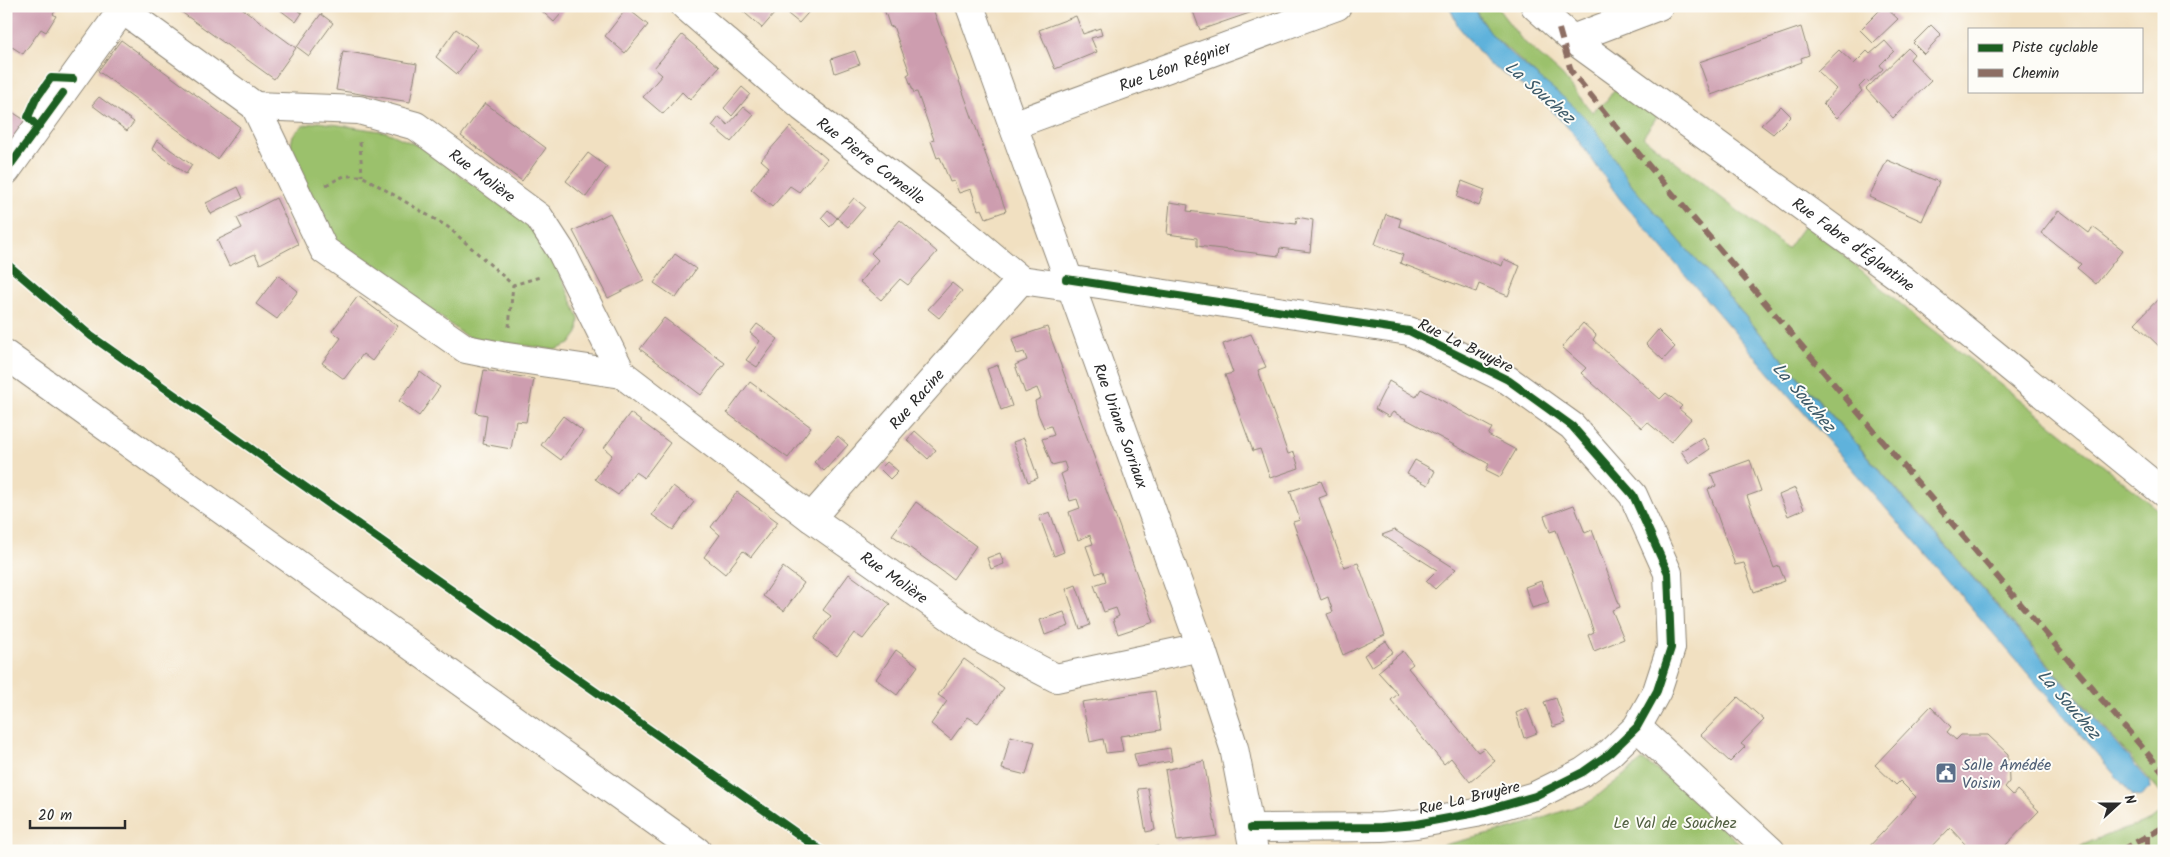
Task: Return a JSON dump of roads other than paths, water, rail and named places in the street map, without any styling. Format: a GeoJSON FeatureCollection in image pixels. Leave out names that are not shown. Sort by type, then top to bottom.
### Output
{"type":"FeatureCollection","features":[{"type":"Feature","properties":{"kind":"street","name":"Rue Pierre Corneille"},"geometry":{"type":"LineString","coordinates":[[685,6],[802,107],[953,223],[1020,280]]}},
{"type":"Feature","properties":{"kind":"street","name":"Rue Uriane Sorriaux"},"geometry":{"type":"LineString","coordinates":[[970,6],[1068,283],[1201,648],[1234,748],[1252,839]]}},
{"type":"Feature","properties":{"kind":"street","name":"Rue Léon Régnier"},"geometry":{"type":"LineString","coordinates":[[1013,125],[1337,6]]}},
{"type":"Feature","properties":{"kind":"street","name":"Rue Fabre d'Églantine"},"geometry":{"type":"LineString","coordinates":[[1535,6],[1572,39],[1904,281],[2164,493]]}},
{"type":"Feature","properties":{"kind":"street"},"geometry":{"type":"LineString","coordinates":[[1572,39],[1659,6]]}},
{"type":"Feature","properties":{"kind":"street"},"geometry":{"type":"LineString","coordinates":[[6,171],[124,8]]}},
{"type":"Feature","properties":{"kind":"street","name":"Rue Molière"},"geometry":{"type":"LineString","coordinates":[[124,8],[254,106],[324,250],[466,349],[622,374]]}},
{"type":"Feature","properties":{"kind":"street","name":"Rue Molière"},"geometry":{"type":"LineString","coordinates":[[254,106],[359,110],[416,126],[538,217],[561,251],[622,374],[811,518],[986,642],[1056,678],[1201,648]]}},
{"type":"Feature","properties":{"kind":"street"},"geometry":{"type":"LineString","coordinates":[[1020,280],[1068,283]]}},
{"type":"Feature","properties":{"kind":"street","name":"Rue Racine"},"geometry":{"type":"LineString","coordinates":[[811,518],[1020,280]]}},
{"type":"Feature","properties":{"kind":"street","name":"Rue La Bruyère"},"geometry":{"type":"LineString","coordinates":[[1068,283],[1409,331],[1508,380],[1572,426],[1634,495],[1668,573],[1671,648],[1657,691],[1637,727],[1610,753],[1583,772],[1534,796],[1476,813],[1416,824],[1252,839]]}},
{"type":"Feature","properties":{"kind":"street"},"geometry":{"type":"LineString","coordinates":[[6,355],[698,851]]}},
{"type":"Feature","properties":{"kind":"street"},"geometry":{"type":"LineString","coordinates":[[1637,727],[1771,851]]}},
{"type":"Feature","properties":{"kind":"water","name":"La Souchez"},"geometry":{"type":"Polygon","coordinates":[[[1449,6],[1474,6],[1482,22],[1494,37],[1587,120],[1632,186],[2149,781],[2150,788],[2140,797],[2133,796],[1620,199],[1573,133],[1537,95],[1489,64],[1458,26],[1449,6]]]}},
{"type":"Feature","properties":{"kind":"place","name":"Salle Amédée Voisin"},"geometry":{"type":"Point","coordinates":[1946,773]}},
{"type":"Feature","properties":{"kind":"park label","name":"Le Val de Souchez"},"geometry":{"type":"Point","coordinates":[1675,822]}}]}
